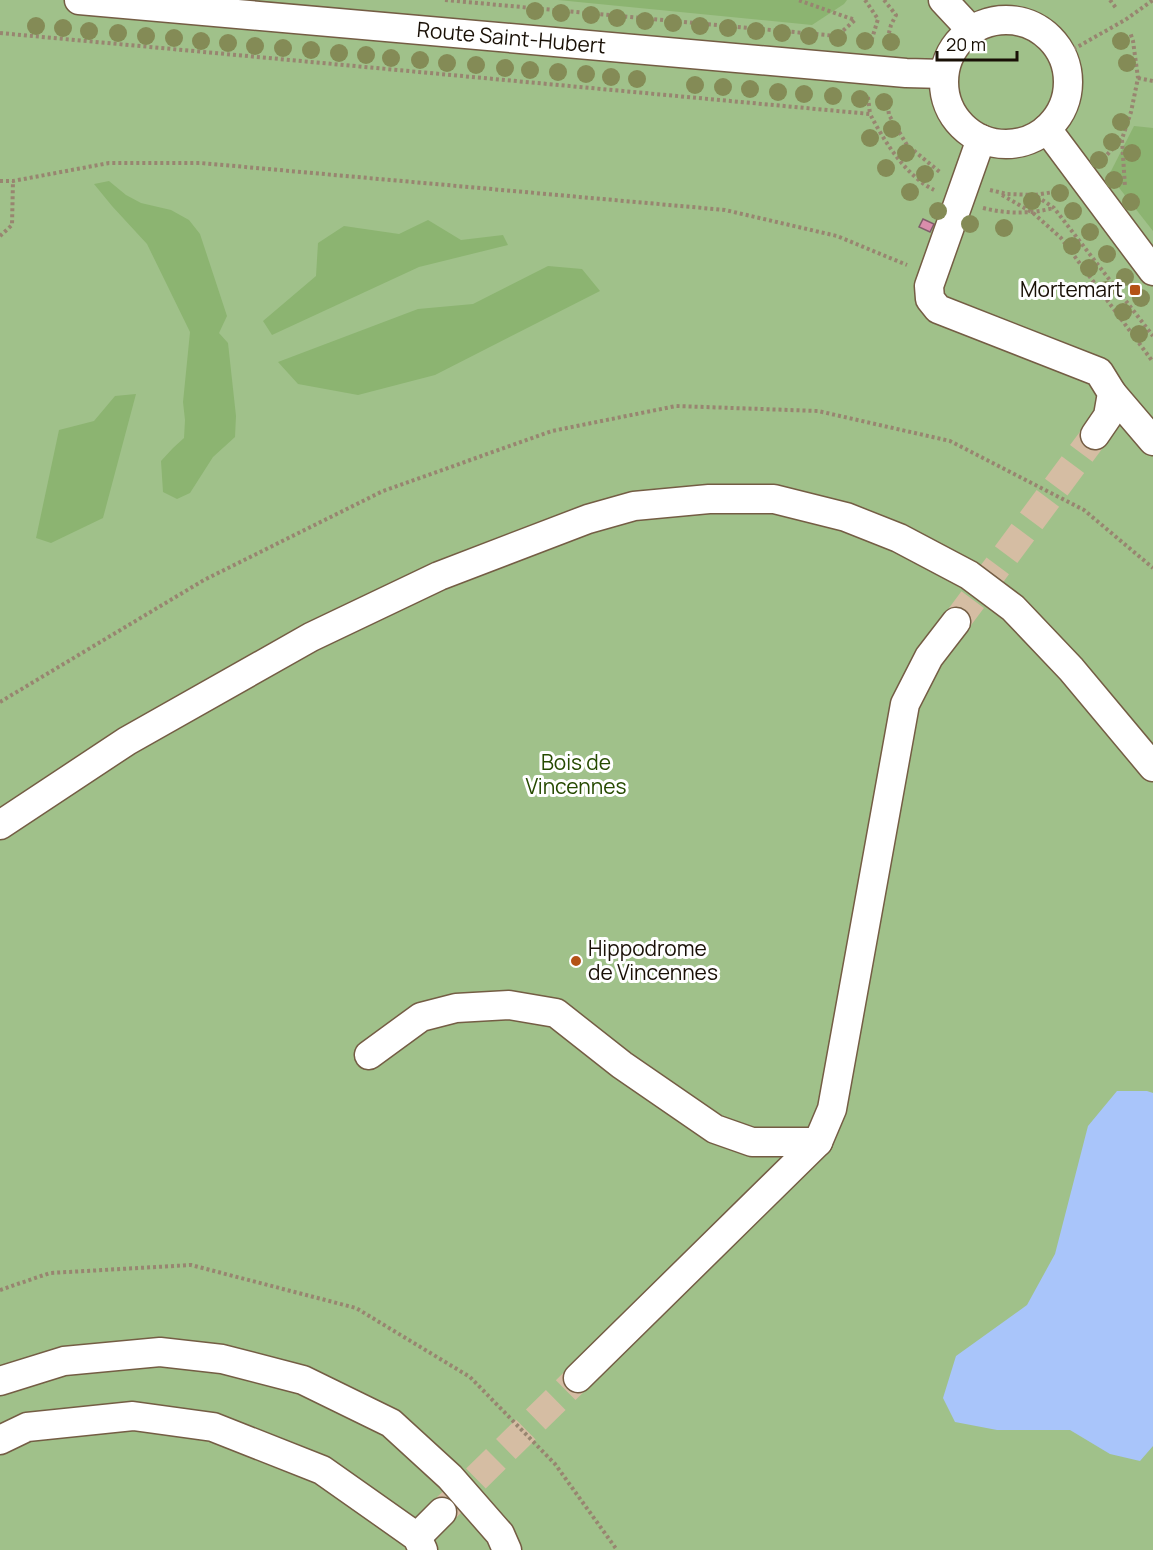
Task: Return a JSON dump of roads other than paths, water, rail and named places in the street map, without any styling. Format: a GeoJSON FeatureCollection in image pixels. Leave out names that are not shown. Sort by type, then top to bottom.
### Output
{"type":"FeatureCollection","features":[{"type":"Feature","properties":{"kind":"street","name":"Route Saint-Hubert"},"geometry":{"type":"LineString","coordinates":[[79,0],[906,73],[944,74]]}},
{"type":"Feature","properties":{"kind":"street"},"geometry":{"type":"LineString","coordinates":[[943,0],[971,30]]}},
{"type":"Feature","properties":{"kind":"street"},"geometry":{"type":"LineString","coordinates":[[1002,19],[1027,23],[1047,34],[1063,55],[1069,75],[1068,96],[1061,114],[1047,129],[1034,138],[1006,145],[993,143],[966,130],[953,114],[945,97],[944,74],[952,50],[971,30],[1002,19]]}},
{"type":"Feature","properties":{"kind":"street"},"geometry":{"type":"LineString","coordinates":[[1047,129],[1153,271]]}},
{"type":"Feature","properties":{"kind":"street"},"geometry":{"type":"LineString","coordinates":[[981,139],[932,276],[929,286],[930,299],[938,309],[1100,372],[1112,393],[1153,441]]}},
{"type":"Feature","properties":{"kind":"street"},"geometry":{"type":"LineString","coordinates":[[1095,435],[1108,416],[1112,393]]}},
{"type":"Feature","properties":{"kind":"street"},"geometry":{"type":"LineString","coordinates":[[0,825],[127,741],[311,637],[439,576],[588,519],[634,506],[709,499],[774,499],[846,517],[899,538],[969,575],[1013,608],[1071,669],[1153,767]]}},
{"type":"Feature","properties":{"kind":"street"},"geometry":{"type":"LineString","coordinates":[[578,1378],[818,1142],[832,1109],[905,704],[929,657],[956,622]]}},
{"type":"Feature","properties":{"kind":"street"},"geometry":{"type":"LineString","coordinates":[[369,1055],[421,1017],[456,1008],[509,1005],[556,1013],[622,1065],[715,1129],[752,1142],[818,1142]]}},
{"type":"Feature","properties":{"kind":"street"},"geometry":{"type":"LineString","coordinates":[[0,1381],[64,1361],[160,1352],[222,1359],[303,1380],[391,1423],[450,1477],[500,1534],[507,1550]]}},
{"type":"Feature","properties":{"kind":"street"},"geometry":{"type":"LineString","coordinates":[[0,1440],[27,1426],[133,1416],[213,1427],[322,1470],[420,1544],[442,1512]]}},
{"type":"Feature","properties":{"kind":"water"},"geometry":{"type":"Polygon","coordinates":[[[1117,1091],[1153,1093],[1153,1446],[1140,1461],[1110,1454],[1070,1430],[997,1430],[955,1422],[943,1398],[956,1356],[1027,1305],[1055,1254],[1088,1126],[1117,1091]]]}},
{"type":"Feature","properties":{"kind":"tunnel"},"geometry":{"type":"LineString","coordinates":[[956,622],[1095,435]]}},
{"type":"Feature","properties":{"kind":"tunnel"},"geometry":{"type":"LineString","coordinates":[[446,1508],[578,1378]]}},
{"type":"Feature","properties":{"kind":"place","name":"Mortemart"},"geometry":{"type":"Point","coordinates":[1135,290]}},
{"type":"Feature","properties":{"kind":"place","name":"Hippodrome de Vincennes"},"geometry":{"type":"Point","coordinates":[576,961]}},
{"type":"Feature","properties":{"kind":"park label","name":"Bois de Vincennes"},"geometry":{"type":"Point","coordinates":[576,775]}}]}
